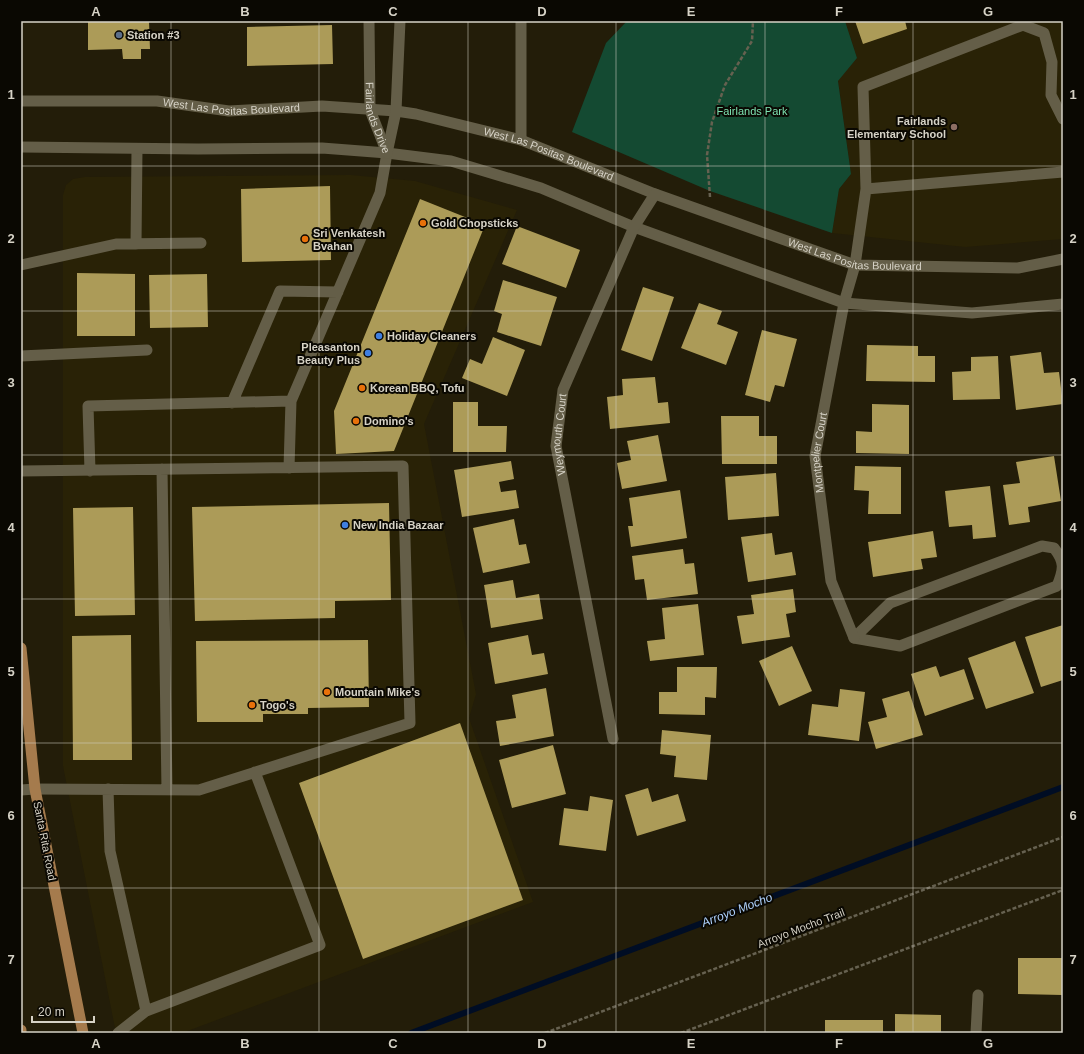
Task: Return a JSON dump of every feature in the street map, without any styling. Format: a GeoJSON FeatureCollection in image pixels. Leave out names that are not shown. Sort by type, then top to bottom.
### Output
{"type":"FeatureCollection","features":[{"type":"Feature","properties":{"kind":"main road","name":"Santa Rita Road"},"geometry":{"type":"LineString","coordinates":[[21,648],[35,789],[83,1033]]}},
{"type":"Feature","properties":{"kind":"street","name":"Fairlands Drive"},"geometry":{"type":"LineString","coordinates":[[369,21],[370,110],[387,153]]}},
{"type":"Feature","properties":{"kind":"street","name":"Fairlands Drive"},"geometry":{"type":"LineString","coordinates":[[387,153],[396,111],[400,21]]}},
{"type":"Feature","properties":{"kind":"street"},"geometry":{"type":"LineString","coordinates":[[521,21],[521,140]]}},
{"type":"Feature","properties":{"kind":"street","name":"Montpelier Court"},"geometry":{"type":"LineString","coordinates":[[854,638],[831,581],[815,456],[844,303],[855,265],[866,190],[863,87],[1023,25],[1044,33],[1052,62],[1051,95],[1063,119]]}},
{"type":"Feature","properties":{"kind":"street","name":"West Las Positas Boulevard"},"geometry":{"type":"LineString","coordinates":[[21,101],[157,101],[229,111],[322,106],[396,111],[416,114],[521,140],[655,194],[855,265],[1018,268],[1063,259]]}},
{"type":"Feature","properties":{"kind":"street"},"geometry":{"type":"LineString","coordinates":[[21,147],[137,149],[322,148],[387,153],[451,161],[541,188],[634,227],[844,303],[972,313],[1063,304]]}},
{"type":"Feature","properties":{"kind":"street"},"geometry":{"type":"LineString","coordinates":[[136,244],[137,149]]}},
{"type":"Feature","properties":{"kind":"street"},"geometry":{"type":"LineString","coordinates":[[289,468],[291,401],[380,193],[387,153]]}},
{"type":"Feature","properties":{"kind":"street"},"geometry":{"type":"LineString","coordinates":[[866,190],[1063,172]]}},
{"type":"Feature","properties":{"kind":"street","name":"Weymouth Court"},"geometry":{"type":"LineString","coordinates":[[612,739],[556,446],[563,390],[634,227],[655,194]]}},
{"type":"Feature","properties":{"kind":"street"},"geometry":{"type":"LineString","coordinates":[[21,265],[116,244],[201,243]]}},
{"type":"Feature","properties":{"kind":"street"},"geometry":{"type":"LineString","coordinates":[[232,403],[280,291],[338,292]]}},
{"type":"Feature","properties":{"kind":"street"},"geometry":{"type":"LineString","coordinates":[[21,356],[147,350]]}},
{"type":"Feature","properties":{"kind":"street"},"geometry":{"type":"LineString","coordinates":[[90,470],[88,406],[291,401]]}},
{"type":"Feature","properties":{"kind":"street"},"geometry":{"type":"LineString","coordinates":[[21,471],[403,466],[410,723],[199,790],[21,790]]}},
{"type":"Feature","properties":{"kind":"street"},"geometry":{"type":"LineString","coordinates":[[162,469],[167,790]]}},
{"type":"Feature","properties":{"kind":"street"},"geometry":{"type":"LineString","coordinates":[[1042,546],[1054,548],[1061,557],[1063,572],[1057,586],[900,646],[854,638],[890,603],[1042,546]]}},
{"type":"Feature","properties":{"kind":"street"},"geometry":{"type":"LineString","coordinates":[[118,1033],[146,1011],[320,946],[255,772]]}},
{"type":"Feature","properties":{"kind":"street"},"geometry":{"type":"LineString","coordinates":[[108,789],[110,851],[146,1011]]}},
{"type":"Feature","properties":{"kind":"street"},"geometry":{"type":"LineString","coordinates":[[976,1033],[978,995]]}},
{"type":"Feature","properties":{"kind":"path"},"geometry":{"type":"LineString","coordinates":[[711,213],[707,155],[712,122],[726,85],[752,41],[753,21]]}},
{"type":"Feature","properties":{"kind":"path","name":"Arroyo Mocho Trail"},"geometry":{"type":"LineString","coordinates":[[545,1033],[1063,837]]}},
{"type":"Feature","properties":{"kind":"path"},"geometry":{"type":"LineString","coordinates":[[681,1033],[1063,890]]}},
{"type":"Feature","properties":{"kind":"shaded area","name":"Fairlands Elementary School"},"geometry":{"type":"Polygon","coordinates":[[[845,21],[1063,21],[1063,239],[965,247],[832,233],[839,189],[851,174],[838,80],[857,58],[845,21]]]}},
{"type":"Feature","properties":{"kind":"shaded area"},"geometry":{"type":"Polygon","coordinates":[[[351,175],[415,181],[517,210],[424,424],[476,694],[469,718],[533,902],[182,1033],[116,1033],[63,766],[63,195],[66,185],[73,179],[85,177],[351,175]]]}},
{"type":"Feature","properties":{"kind":"green space","name":"Fairlands Park"},"geometry":{"type":"Polygon","coordinates":[[[627,21],[845,21],[857,58],[838,81],[851,174],[839,189],[832,233],[710,191],[572,132],[606,43],[627,21]]]}},
{"type":"Feature","properties":{"kind":"building","name":"Station #3"},"geometry":{"type":"Polygon","coordinates":[[[88,21],[149,21],[150,49],[141,49],[141,59],[123,59],[122,49],[88,50],[88,21]]]}},
{"type":"Feature","properties":{"kind":"building"},"geometry":{"type":"Polygon","coordinates":[[[855,21],[905,21],[907,29],[863,44],[855,21]]]}},
{"type":"Feature","properties":{"kind":"building"},"geometry":{"type":"Polygon","coordinates":[[[332,25],[333,64],[247,66],[247,27],[332,25]]]}},
{"type":"Feature","properties":{"kind":"building"},"geometry":{"type":"Polygon","coordinates":[[[330,186],[331,260],[242,262],[241,189],[330,186]]]}},
{"type":"Feature","properties":{"kind":"building"},"geometry":{"type":"Polygon","coordinates":[[[420,199],[485,225],[394,451],[336,454],[334,411],[420,199]]]}},
{"type":"Feature","properties":{"kind":"building"},"geometry":{"type":"Polygon","coordinates":[[[517,226],[580,250],[566,288],[502,264],[517,226]]]}},
{"type":"Feature","properties":{"kind":"building"},"geometry":{"type":"Polygon","coordinates":[[[77,273],[135,274],[135,336],[77,336],[77,273]]]}},
{"type":"Feature","properties":{"kind":"building"},"geometry":{"type":"Polygon","coordinates":[[[207,274],[208,327],[150,328],[149,275],[207,274]]]}},
{"type":"Feature","properties":{"kind":"building"},"geometry":{"type":"Polygon","coordinates":[[[503,280],[557,297],[541,346],[497,332],[502,314],[494,311],[503,280]]]}},
{"type":"Feature","properties":{"kind":"building"},"geometry":{"type":"Polygon","coordinates":[[[643,287],[674,297],[652,361],[621,350],[643,287]]]}},
{"type":"Feature","properties":{"kind":"building"},"geometry":{"type":"Polygon","coordinates":[[[699,303],[722,311],[717,324],[738,332],[726,365],[681,348],[699,303]]]}},
{"type":"Feature","properties":{"kind":"building"},"geometry":{"type":"Polygon","coordinates":[[[762,330],[797,339],[784,387],[775,385],[770,402],[745,395],[762,330]]]}},
{"type":"Feature","properties":{"kind":"building"},"geometry":{"type":"Polygon","coordinates":[[[493,337],[525,350],[507,396],[462,378],[470,359],[482,364],[493,337]]]}},
{"type":"Feature","properties":{"kind":"building"},"geometry":{"type":"Polygon","coordinates":[[[867,345],[918,346],[918,356],[935,356],[935,382],[866,381],[867,345]]]}},
{"type":"Feature","properties":{"kind":"building"},"geometry":{"type":"Polygon","coordinates":[[[1041,352],[1044,373],[1059,372],[1063,404],[1016,410],[1010,356],[1041,352]]]}},
{"type":"Feature","properties":{"kind":"building"},"geometry":{"type":"Polygon","coordinates":[[[998,356],[1000,399],[953,400],[952,372],[971,371],[971,357],[998,356]]]}},
{"type":"Feature","properties":{"kind":"building"},"geometry":{"type":"Polygon","coordinates":[[[655,377],[658,403],[668,402],[670,423],[610,429],[607,397],[623,395],[622,379],[655,377]]]}},
{"type":"Feature","properties":{"kind":"building"},"geometry":{"type":"Polygon","coordinates":[[[453,402],[478,402],[478,426],[507,426],[506,452],[453,452],[453,402]]]}},
{"type":"Feature","properties":{"kind":"building"},"geometry":{"type":"Polygon","coordinates":[[[872,404],[909,405],[909,454],[856,453],[856,431],[872,432],[872,404]]]}},
{"type":"Feature","properties":{"kind":"building"},"geometry":{"type":"Polygon","coordinates":[[[721,416],[759,416],[759,436],[777,436],[777,464],[722,464],[721,416]]]}},
{"type":"Feature","properties":{"kind":"building"},"geometry":{"type":"Polygon","coordinates":[[[658,435],[667,481],[622,489],[617,463],[631,460],[627,441],[658,435]]]}},
{"type":"Feature","properties":{"kind":"building"},"geometry":{"type":"Polygon","coordinates":[[[1054,456],[1061,501],[1028,507],[1030,522],[1009,525],[1003,485],[1020,483],[1016,462],[1054,456]]]}},
{"type":"Feature","properties":{"kind":"building"},"geometry":{"type":"Polygon","coordinates":[[[511,461],[514,479],[499,482],[501,492],[516,490],[519,508],[462,517],[454,470],[511,461]]]}},
{"type":"Feature","properties":{"kind":"building"},"geometry":{"type":"Polygon","coordinates":[[[855,466],[901,467],[901,514],[868,514],[869,491],[854,490],[855,466]]]}},
{"type":"Feature","properties":{"kind":"building"},"geometry":{"type":"Polygon","coordinates":[[[776,473],[779,516],[728,520],[725,477],[776,473]]]}},
{"type":"Feature","properties":{"kind":"building"},"geometry":{"type":"Polygon","coordinates":[[[990,486],[996,537],[973,539],[972,525],[949,527],[945,491],[990,486]]]}},
{"type":"Feature","properties":{"kind":"building"},"geometry":{"type":"Polygon","coordinates":[[[680,490],[687,538],[631,547],[628,526],[633,526],[629,498],[680,490]]]}},
{"type":"Feature","properties":{"kind":"building"},"geometry":{"type":"Polygon","coordinates":[[[389,503],[391,600],[335,601],[335,618],[195,621],[192,507],[389,503]]]}},
{"type":"Feature","properties":{"kind":"building"},"geometry":{"type":"Polygon","coordinates":[[[133,507],[135,615],[75,616],[73,508],[133,507]]]}},
{"type":"Feature","properties":{"kind":"building"},"geometry":{"type":"Polygon","coordinates":[[[514,519],[519,545],[526,544],[530,563],[483,573],[473,528],[514,519]]]}},
{"type":"Feature","properties":{"kind":"building"},"geometry":{"type":"Polygon","coordinates":[[[933,531],[937,557],[921,559],[923,569],[873,577],[868,542],[933,531]]]}},
{"type":"Feature","properties":{"kind":"building"},"geometry":{"type":"Polygon","coordinates":[[[772,533],[775,555],[792,552],[796,575],[748,582],[741,537],[772,533]]]}},
{"type":"Feature","properties":{"kind":"building"},"geometry":{"type":"Polygon","coordinates":[[[683,549],[685,564],[694,563],[698,594],[647,600],[644,579],[635,580],[632,556],[683,549]]]}},
{"type":"Feature","properties":{"kind":"building"},"geometry":{"type":"Polygon","coordinates":[[[513,580],[516,598],[539,594],[543,619],[491,628],[484,585],[513,580]]]}},
{"type":"Feature","properties":{"kind":"building"},"geometry":{"type":"Polygon","coordinates":[[[793,589],[796,612],[786,614],[790,637],[742,644],[737,616],[754,614],[751,595],[793,589]]]}},
{"type":"Feature","properties":{"kind":"building"},"geometry":{"type":"Polygon","coordinates":[[[698,604],[704,655],[650,661],[647,641],[665,639],[662,608],[698,604]]]}},
{"type":"Feature","properties":{"kind":"building"},"geometry":{"type":"Polygon","coordinates":[[[1063,625],[1063,680],[1041,687],[1025,637],[1063,625]]]}},
{"type":"Feature","properties":{"kind":"building"},"geometry":{"type":"Polygon","coordinates":[[[131,635],[132,760],[73,760],[72,636],[131,635]]]}},
{"type":"Feature","properties":{"kind":"building"},"geometry":{"type":"Polygon","coordinates":[[[528,635],[532,655],[544,653],[548,674],[495,684],[488,643],[528,635]]]}},
{"type":"Feature","properties":{"kind":"building"},"geometry":{"type":"Polygon","coordinates":[[[368,640],[369,707],[308,708],[308,714],[263,714],[263,722],[197,722],[196,641],[368,640]]]}},
{"type":"Feature","properties":{"kind":"building"},"geometry":{"type":"Polygon","coordinates":[[[1015,641],[1034,693],[986,709],[968,658],[1015,641]]]}},
{"type":"Feature","properties":{"kind":"building"},"geometry":{"type":"Polygon","coordinates":[[[792,646],[812,691],[779,706],[759,661],[792,646]]]}},
{"type":"Feature","properties":{"kind":"building"},"geometry":{"type":"Polygon","coordinates":[[[936,666],[940,677],[964,669],[974,699],[925,716],[911,674],[936,666]]]}},
{"type":"Feature","properties":{"kind":"building"},"geometry":{"type":"Polygon","coordinates":[[[677,667],[717,667],[716,698],[705,697],[705,715],[659,714],[659,692],[677,692],[677,667]]]}},
{"type":"Feature","properties":{"kind":"building"},"geometry":{"type":"Polygon","coordinates":[[[546,688],[554,736],[500,746],[496,721],[516,718],[512,695],[546,688]]]}},
{"type":"Feature","properties":{"kind":"building"},"geometry":{"type":"Polygon","coordinates":[[[840,689],[865,692],[859,741],[808,735],[812,704],[838,707],[840,689]]]}},
{"type":"Feature","properties":{"kind":"building"},"geometry":{"type":"Polygon","coordinates":[[[909,691],[923,735],[876,749],[868,722],[887,717],[882,699],[909,691]]]}},
{"type":"Feature","properties":{"kind":"building"},"geometry":{"type":"Polygon","coordinates":[[[460,723],[523,900],[363,959],[299,783],[460,723]]]}},
{"type":"Feature","properties":{"kind":"building"},"geometry":{"type":"Polygon","coordinates":[[[662,730],[711,735],[707,780],[674,777],[676,756],[660,754],[662,730]]]}},
{"type":"Feature","properties":{"kind":"building"},"geometry":{"type":"Polygon","coordinates":[[[553,745],[566,794],[512,808],[499,760],[553,745]]]}},
{"type":"Feature","properties":{"kind":"building"},"geometry":{"type":"Polygon","coordinates":[[[648,788],[652,802],[678,794],[686,821],[637,836],[625,795],[648,788]]]}},
{"type":"Feature","properties":{"kind":"building"},"geometry":{"type":"Polygon","coordinates":[[[590,796],[613,800],[606,851],[559,845],[564,808],[588,811],[590,796]]]}},
{"type":"Feature","properties":{"kind":"building"},"geometry":{"type":"Polygon","coordinates":[[[1018,958],[1062,958],[1062,995],[1018,994],[1018,958]]]}},
{"type":"Feature","properties":{"kind":"building"},"geometry":{"type":"Polygon","coordinates":[[[895,1014],[941,1015],[941,1033],[895,1033],[895,1014]]]}},
{"type":"Feature","properties":{"kind":"building"},"geometry":{"type":"Polygon","coordinates":[[[825,1020],[883,1020],[883,1033],[825,1033],[825,1020]]]}},
{"type":"Feature","properties":{"kind":"waterway","name":"Arroyo Mocho"},"geometry":{"type":"LineString","coordinates":[[411,1033],[1063,787]]}},
{"type":"Feature","properties":{"kind":"place","name":"Station #3"},"geometry":{"type":"Point","coordinates":[119,35]}},
{"type":"Feature","properties":{"kind":"place","name":"Fairlands Elementary School"},"geometry":{"type":"Point","coordinates":[954,127]}},
{"type":"Feature","properties":{"kind":"place","name":"Gold Chopsticks"},"geometry":{"type":"Point","coordinates":[423,223]}},
{"type":"Feature","properties":{"kind":"place","name":"Sri Venkatesh Bvahan"},"geometry":{"type":"Point","coordinates":[305,239]}},
{"type":"Feature","properties":{"kind":"place","name":"Holiday Cleaners"},"geometry":{"type":"Point","coordinates":[379,336]}},
{"type":"Feature","properties":{"kind":"place","name":"Pleasanton Beauty Plus"},"geometry":{"type":"Point","coordinates":[368,353]}},
{"type":"Feature","properties":{"kind":"place","name":"Korean BBQ, Tofu"},"geometry":{"type":"Point","coordinates":[362,388]}},
{"type":"Feature","properties":{"kind":"place","name":"Domino's"},"geometry":{"type":"Point","coordinates":[356,421]}},
{"type":"Feature","properties":{"kind":"place","name":"New India Bazaar"},"geometry":{"type":"Point","coordinates":[345,525]}},
{"type":"Feature","properties":{"kind":"place","name":"Mountain Mike's"},"geometry":{"type":"Point","coordinates":[327,692]}},
{"type":"Feature","properties":{"kind":"place","name":"Togo's"},"geometry":{"type":"Point","coordinates":[252,705]}}]}
